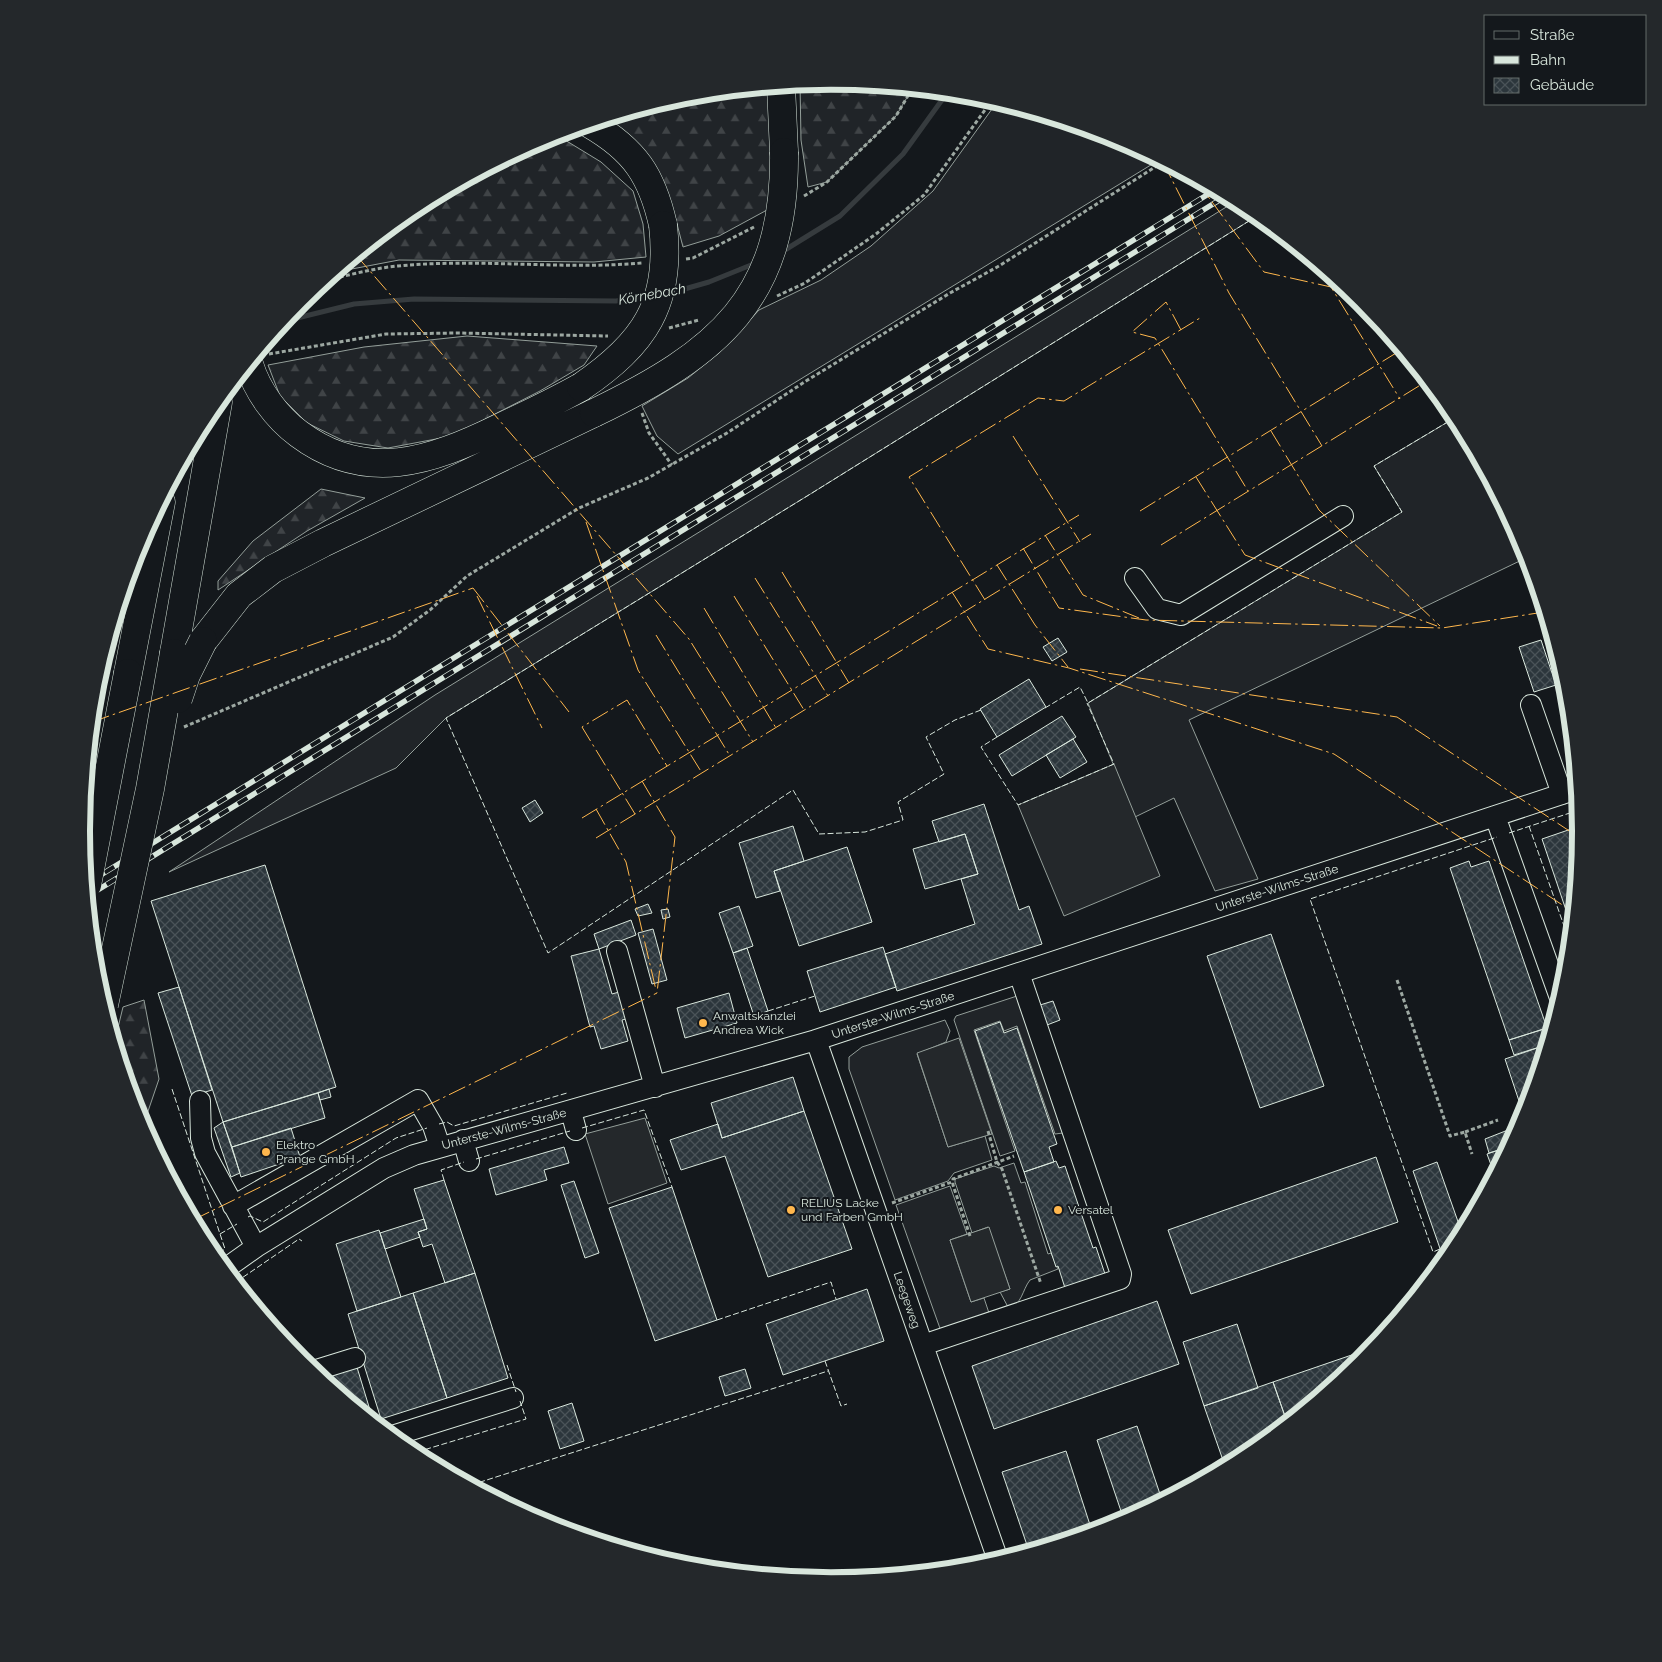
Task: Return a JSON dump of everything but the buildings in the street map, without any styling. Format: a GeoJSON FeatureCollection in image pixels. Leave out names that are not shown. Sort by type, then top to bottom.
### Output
{"type":"FeatureCollection","features":[{"type":"Feature","properties":{"kind":"highway"},"geometry":{"type":"LineString","coordinates":[[150,789],[186,675],[203,641],[239,596],[273,569],[323,542],[594,413],[672,372],[724,330],[740,311],[758,283],[772,252],[779,228],[784,176],[782,92]]}},
{"type":"Feature","properties":{"kind":"highway"},"geometry":{"type":"LineString","coordinates":[[251,370],[262,393],[279,415],[295,432],[317,448],[340,458],[368,464],[395,464],[457,449],[581,387],[611,366],[628,350],[650,317],[658,300],[665,262],[663,225],[652,186],[641,167],[627,151],[596,128]]}},
{"type":"Feature","properties":{"kind":"highway"},"geometry":{"type":"LineString","coordinates":[[107,990],[150,789],[215,419]]}},
{"type":"Feature","properties":{"kind":"highway"},"geometry":{"type":"LineString","coordinates":[[91,863],[155,526]]}},
{"type":"Feature","properties":{"kind":"street"},"geometry":{"type":"LineString","coordinates":[[1135,578],[1157,609],[1181,615],[1343,516]]}},
{"type":"Feature","properties":{"kind":"street"},"geometry":{"type":"LineString","coordinates":[[1531,705],[1569,792]]}},
{"type":"Feature","properties":{"kind":"street","name":"Unterste-Wilms-Straße"},"geometry":{"type":"LineString","coordinates":[[231,1265],[256,1246],[384,1168],[414,1154],[463,1140],[574,1120],[655,1087],[816,1040],[1569,792]]}},
{"type":"Feature","properties":{"kind":"street"},"geometry":{"type":"LineString","coordinates":[[1495,816],[1556,986]]}},
{"type":"Feature","properties":{"kind":"street"},"geometry":{"type":"LineString","coordinates":[[617,951],[655,1087]]}},
{"type":"Feature","properties":{"kind":"street"},"geometry":{"type":"LineString","coordinates":[[923,1345],[1120,1280],[1118,1265],[1018,974]]}},
{"type":"Feature","properties":{"kind":"street","name":"Leegeweg"},"geometry":{"type":"LineString","coordinates":[[816,1040],[996,1553]]}},
{"type":"Feature","properties":{"kind":"street"},"geometry":{"type":"LineString","coordinates":[[233,1206],[418,1100],[433,1126],[440,1147]]}},
{"type":"Feature","properties":{"kind":"street"},"geometry":{"type":"LineString","coordinates":[[200,1101],[201,1138],[205,1153],[256,1246]]}},
{"type":"Feature","properties":{"kind":"street"},"geometry":{"type":"LineString","coordinates":[[463,1140],[469,1161]]}},
{"type":"Feature","properties":{"kind":"street"},"geometry":{"type":"LineString","coordinates":[[321,1368],[355,1358]]}},
{"type":"Feature","properties":{"kind":"street"},"geometry":{"type":"LineString","coordinates":[[400,1433],[513,1398]]}},
{"type":"Feature","properties":{"kind":"path"},"geometry":{"type":"LineString","coordinates":[[179,730],[393,637],[430,610],[467,576],[579,508],[648,478],[727,433],[950,293],[999,266],[1158,165]]}},
{"type":"Feature","properties":{"kind":"path"},"geometry":{"type":"LineString","coordinates":[[1397,980],[1450,1136],[1498,1120]]}},
{"type":"Feature","properties":{"kind":"path"},"geometry":{"type":"LineString","coordinates":[[988,1131],[997,1162],[1002,1169],[1041,1284]]}},
{"type":"Feature","properties":{"kind":"path"},"geometry":{"type":"LineString","coordinates":[[1464,1132],[1472,1154]]}},
{"type":"Feature","properties":{"kind":"path"},"geometry":{"type":"LineString","coordinates":[[892,1203],[952,1182],[956,1176],[1014,1156]]}},
{"type":"Feature","properties":{"kind":"path"},"geometry":{"type":"LineString","coordinates":[[952,1182],[970,1236]]}},
{"type":"Feature","properties":{"kind":"green space"},"geometry":{"type":"Polygon","coordinates":[[[831,90],[909,94],[896,116],[827,182],[808,187],[801,140],[800,91],[831,90]]]}},
{"type":"Feature","properties":{"kind":"green space"},"geometry":{"type":"Polygon","coordinates":[[[772,93],[771,185],[767,210],[719,236],[683,247],[677,224],[674,224],[606,125],[686,104],[734,96],[772,93]]]}},
{"type":"Feature","properties":{"kind":"green space"},"geometry":{"type":"Polygon","coordinates":[[[993,108],[1069,129],[1115,146],[1153,163],[678,454],[657,436],[642,406],[688,378],[720,352],[759,310],[821,280],[871,246],[933,191],[993,108]]]}},
{"type":"Feature","properties":{"kind":"green space"},"geometry":{"type":"Polygon","coordinates":[[[564,140],[601,162],[633,191],[643,224],[646,257],[594,262],[399,260],[347,270],[419,215],[461,189],[503,166],[564,140]]]}},
{"type":"Feature","properties":{"kind":"green space"},"geometry":{"type":"Polygon","coordinates":[[[1228,206],[1250,220],[446,718],[396,768],[169,872],[435,695],[1228,206]]]}},
{"type":"Feature","properties":{"kind":"green space"},"geometry":{"type":"Polygon","coordinates":[[[467,336],[597,346],[584,365],[540,391],[452,436],[388,448],[344,441],[307,423],[280,396],[268,365],[364,347],[467,336]]]}},
{"type":"Feature","properties":{"kind":"green space"},"geometry":{"type":"Polygon","coordinates":[[[1449,421],[1496,503],[1521,560],[1189,720],[1258,879],[1215,891],[1174,798],[1135,817],[1088,703],[1402,512],[1374,466],[1449,421]]]}},
{"type":"Feature","properties":{"kind":"green space"},"geometry":{"type":"Polygon","coordinates":[[[321,489],[365,498],[307,531],[218,590],[218,581],[253,541],[321,489]]]}},
{"type":"Feature","properties":{"kind":"green space"},"geometry":{"type":"Polygon","coordinates":[[[1017,996],[1063,1133],[1055,1134],[1017,1026],[1004,1031],[1000,1021],[974,1030],[1015,1151],[1000,1156],[954,1020],[956,1016],[1017,996]]]}},
{"type":"Feature","properties":{"kind":"green space"},"geometry":{"type":"Polygon","coordinates":[[[144,1000],[159,1079],[146,1116],[117,1031],[123,1007],[144,1000]]]}},
{"type":"Feature","properties":{"kind":"green space"},"geometry":{"type":"Polygon","coordinates":[[[945,1020],[950,1031],[946,1042],[917,1054],[948,1147],[985,1136],[992,1160],[954,1173],[948,1181],[895,1200],[849,1069],[849,1057],[862,1047],[945,1020]]]}},
{"type":"Feature","properties":{"kind":"green space"},"geometry":{"type":"Polygon","coordinates":[[[1014,1163],[1021,1183],[1025,1182],[1048,1254],[1051,1253],[1058,1269],[1030,1280],[1019,1301],[1013,1306],[1008,1307],[1000,1292],[1010,1289],[988,1227],[972,1233],[955,1179],[994,1166],[999,1168],[1014,1163]]]}},
{"type":"Feature","properties":{"kind":"green space"},"geometry":{"type":"Polygon","coordinates":[[[950,1186],[967,1234],[950,1240],[971,1302],[984,1298],[989,1313],[942,1334],[896,1205],[950,1186]]]}},
{"type":"Feature","properties":{"kind":"shaded area"},"geometry":{"type":"Polygon","coordinates":[[[1114,764],[1160,876],[1064,916],[1018,805],[1114,764]]]}},
{"type":"Feature","properties":{"kind":"shaded area"},"geometry":{"type":"Polygon","coordinates":[[[959,1038],[992,1134],[948,1147],[917,1053],[959,1038]]]}},
{"type":"Feature","properties":{"kind":"shaded area"},"geometry":{"type":"Polygon","coordinates":[[[645,1118],[667,1183],[608,1204],[585,1134],[645,1118]]]}},
{"type":"Feature","properties":{"kind":"shaded area"},"geometry":{"type":"Polygon","coordinates":[[[989,1227],[1010,1289],[971,1302],[950,1240],[989,1227]]]}},
{"type":"Feature","properties":{"kind":"waterway","name":"Körnebach"},"geometry":{"type":"LineString","coordinates":[[780,253],[840,216],[903,154],[943,99]]}},
{"type":"Feature","properties":{"kind":"waterway","name":"Körnebach"},"geometry":{"type":"LineString","coordinates":[[667,294],[709,282],[756,263]]}},
{"type":"Feature","properties":{"kind":"waterway","name":"Körnebach"},"geometry":{"type":"LineString","coordinates":[[296,318],[354,304],[414,299],[616,301],[649,296]]}},
{"type":"Feature","properties":{"kind":"railway"},"geometry":{"type":"LineString","coordinates":[[92,880],[1209,194]]}},
{"type":"Feature","properties":{"kind":"railway"},"geometry":{"type":"LineString","coordinates":[[93,893],[1219,200]]}},
{"type":"Feature","properties":{"kind":"fence"},"geometry":{"type":"LineString","coordinates":[[981,710],[955,720],[926,737],[944,774],[898,802],[903,820],[865,832],[819,834],[793,790],[548,953],[446,718],[1250,220]]}},
{"type":"Feature","properties":{"kind":"fence"},"geometry":{"type":"LineString","coordinates":[[1045,708],[1080,687],[1088,703],[1402,512],[1374,466],[1449,421]]}},
{"type":"Feature","properties":{"kind":"fence"},"geometry":{"type":"LineString","coordinates":[[997,737],[981,747],[1018,805],[1114,764],[1087,703]]}},
{"type":"Feature","properties":{"kind":"fence"},"geometry":{"type":"LineString","coordinates":[[1509,833],[1571,813]]}},
{"type":"Feature","properties":{"kind":"fence"},"geometry":{"type":"LineString","coordinates":[[1529,826],[1566,930]]}},
{"type":"Feature","properties":{"kind":"fence"},"geometry":{"type":"LineString","coordinates":[[1440,1249],[1433,1252],[1310,899],[1497,837]]}},
{"type":"Feature","properties":{"kind":"fence"},"geometry":{"type":"LineString","coordinates":[[768,1011],[815,996]]}},
{"type":"Feature","properties":{"kind":"fence"},"geometry":{"type":"LineString","coordinates":[[172,1089],[225,1249],[221,1252]]}},
{"type":"Feature","properties":{"kind":"fence"},"geometry":{"type":"LineString","coordinates":[[439,1124],[447,1122],[454,1126],[567,1093]]}},
{"type":"Feature","properties":{"kind":"fence"},"geometry":{"type":"LineString","coordinates":[[582,1128],[644,1110],[672,1187]]}},
{"type":"Feature","properties":{"kind":"fence"},"geometry":{"type":"LineString","coordinates":[[248,1217],[250,1216],[263,1222],[396,1138],[427,1128]]}},
{"type":"Feature","properties":{"kind":"fence"},"geometry":{"type":"LineString","coordinates":[[476,1159],[570,1131]]}},
{"type":"Feature","properties":{"kind":"fence"},"geometry":{"type":"LineString","coordinates":[[444,1180],[441,1170],[464,1162]]}},
{"type":"Feature","properties":{"kind":"fence"},"geometry":{"type":"LineString","coordinates":[[220,1234],[237,1224]]}},
{"type":"Feature","properties":{"kind":"fence"},"geometry":{"type":"LineString","coordinates":[[241,1279],[299,1239],[302,1241]]}},
{"type":"Feature","properties":{"kind":"fence"},"geometry":{"type":"LineString","coordinates":[[717,1320],[831,1282],[836,1299]]}},
{"type":"Feature","properties":{"kind":"fence"},"geometry":{"type":"LineString","coordinates":[[825,1361],[841,1406],[847,1404]]}},
{"type":"Feature","properties":{"kind":"fence"},"geometry":{"type":"LineString","coordinates":[[507,1365],[516,1392]]}},
{"type":"Feature","properties":{"kind":"fence"},"geometry":{"type":"LineString","coordinates":[[478,1483],[828,1371]]}},
{"type":"Feature","properties":{"kind":"fence"},"geometry":{"type":"LineString","coordinates":[[424,1450],[526,1419],[520,1401]]}},
{"type":"Feature","properties":{"kind":"power"},"geometry":{"type":"LineString","coordinates":[[1167,170],[1229,293],[1322,446]]}},
{"type":"Feature","properties":{"kind":"power"},"geometry":{"type":"LineString","coordinates":[[1203,190],[1264,272],[1331,287],[1400,399]]}},
{"type":"Feature","properties":{"kind":"power"},"geometry":{"type":"LineString","coordinates":[[360,259],[689,639],[753,742]]}},
{"type":"Feature","properties":{"kind":"power"},"geometry":{"type":"LineString","coordinates":[[1181,330],[1166,302],[1132,332],[1155,338],[1248,491]]}},
{"type":"Feature","properties":{"kind":"power"},"geometry":{"type":"LineString","coordinates":[[985,600],[909,477],[1038,398],[1064,401],[1200,318]]}},
{"type":"Feature","properties":{"kind":"power"},"geometry":{"type":"LineString","coordinates":[[1140,511],[1397,353]]}},
{"type":"Feature","properties":{"kind":"power"},"geometry":{"type":"LineString","coordinates":[[1161,545],[1422,384]]}},
{"type":"Feature","properties":{"kind":"power"},"geometry":{"type":"LineString","coordinates":[[1271,431],[1319,510],[1440,626]]}},
{"type":"Feature","properties":{"kind":"power"},"geometry":{"type":"LineString","coordinates":[[1013,436],[1080,542]]}},
{"type":"Feature","properties":{"kind":"power"},"geometry":{"type":"LineString","coordinates":[[1196,477],[1245,555],[1437,626]]}},
{"type":"Feature","properties":{"kind":"power"},"geometry":{"type":"LineString","coordinates":[[582,818],[1079,515]]}},
{"type":"Feature","properties":{"kind":"power"},"geometry":{"type":"LineString","coordinates":[[586,522],[638,670],[702,773]]}},
{"type":"Feature","properties":{"kind":"power"},"geometry":{"type":"LineString","coordinates":[[596,838],[1091,534]]}},
{"type":"Feature","properties":{"kind":"power"},"geometry":{"type":"LineString","coordinates":[[1045,535],[1083,595],[1139,618]]}},
{"type":"Feature","properties":{"kind":"power"},"geometry":{"type":"LineString","coordinates":[[1023,548],[1059,608],[1146,620],[1442,628],[1539,613]]}},
{"type":"Feature","properties":{"kind":"power"},"geometry":{"type":"LineString","coordinates":[[997,565],[1035,625],[1068,667]]}},
{"type":"Feature","properties":{"kind":"power"},"geometry":{"type":"LineString","coordinates":[[782,572],[849,683]]}},
{"type":"Feature","properties":{"kind":"power"},"geometry":{"type":"LineString","coordinates":[[755,578],[828,696]]}},
{"type":"Feature","properties":{"kind":"power"},"geometry":{"type":"LineString","coordinates":[[473,588],[569,712]]}},
{"type":"Feature","properties":{"kind":"power"},"geometry":{"type":"LineString","coordinates":[[98,720],[473,588]]}},
{"type":"Feature","properties":{"kind":"power"},"geometry":{"type":"LineString","coordinates":[[952,592],[988,649],[1069,668],[1334,754],[1568,908]]}},
{"type":"Feature","properties":{"kind":"power"},"geometry":{"type":"LineString","coordinates":[[477,596],[542,728]]}},
{"type":"Feature","properties":{"kind":"power"},"geometry":{"type":"LineString","coordinates":[[734,596],[804,710]]}},
{"type":"Feature","properties":{"kind":"power"},"geometry":{"type":"LineString","coordinates":[[704,608],[776,728]]}},
{"type":"Feature","properties":{"kind":"power"},"geometry":{"type":"LineString","coordinates":[[656,635],[730,756]]}},
{"type":"Feature","properties":{"kind":"power"},"geometry":{"type":"LineString","coordinates":[[1080,669],[1397,717],[1572,833]]}},
{"type":"Feature","properties":{"kind":"power"},"geometry":{"type":"LineString","coordinates":[[635,814],[582,727],[627,700],[667,766]]}},
{"type":"Feature","properties":{"kind":"power"},"geometry":{"type":"LineString","coordinates":[[642,781],[675,837],[657,993]]}},
{"type":"Feature","properties":{"kind":"power"},"geometry":{"type":"LineString","coordinates":[[596,809],[626,862],[656,990]]}},
{"type":"Feature","properties":{"kind":"power"},"geometry":{"type":"LineString","coordinates":[[199,1217],[657,993]]}},
{"type":"Feature","properties":{"kind":"place","name":"Anwaltskanzlei Andrea Wick"},"geometry":{"type":"Point","coordinates":[703,1023]}},
{"type":"Feature","properties":{"kind":"place","name":"Elektro Prange GmbH"},"geometry":{"type":"Point","coordinates":[266,1152]}},
{"type":"Feature","properties":{"kind":"place","name":"RELIUS Lacke und Farben GmbH"},"geometry":{"type":"Point","coordinates":[791,1210]}},
{"type":"Feature","properties":{"kind":"place","name":"Versatel"},"geometry":{"type":"Point","coordinates":[1058,1210]}}]}
